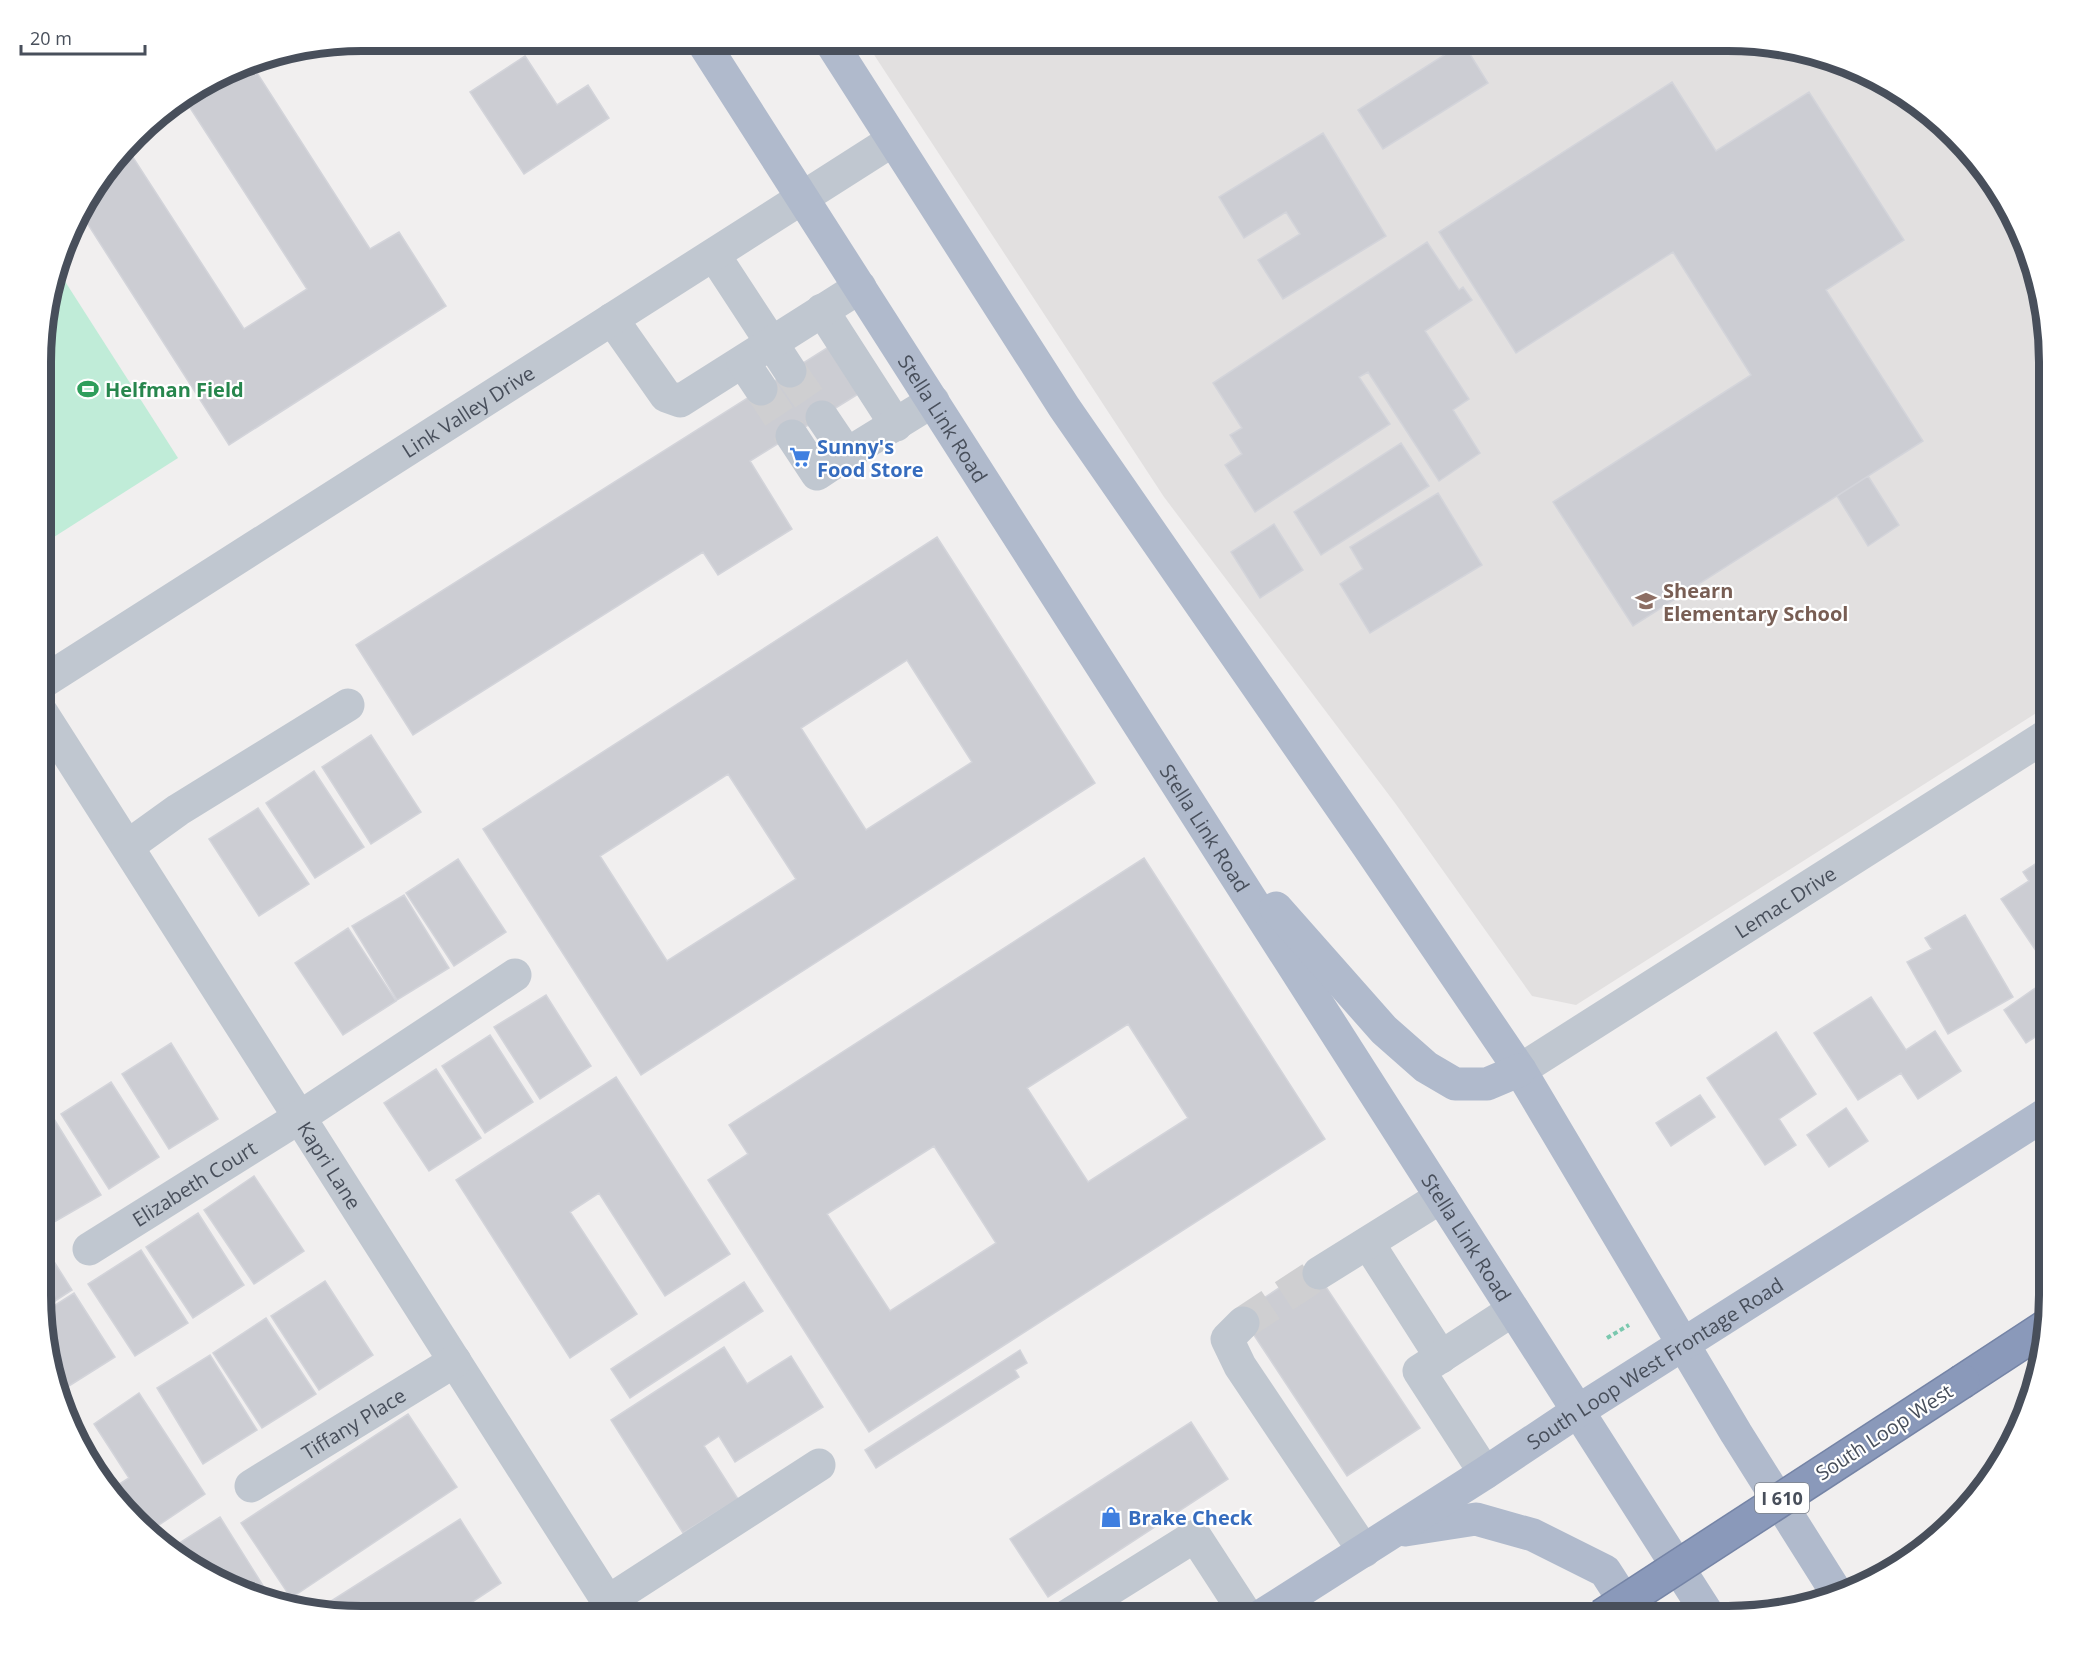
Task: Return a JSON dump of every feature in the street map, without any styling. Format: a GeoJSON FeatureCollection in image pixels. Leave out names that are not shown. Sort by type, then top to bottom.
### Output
{"type":"FeatureCollection","features":[{"type":"Feature","properties":{"kind":"highway","name":"South Loop West"},"geometry":{"type":"LineString","coordinates":[[1617,1606],[2036,1332]]}},
{"type":"Feature","properties":{"kind":"main road","name":"Stella Link Road"},"geometry":{"type":"LineString","coordinates":[[708,51],[1702,1606]]}},
{"type":"Feature","properties":{"kind":"main road"},"geometry":{"type":"LineString","coordinates":[[836,51],[1064,407],[1520,1070],[1736,1433],[1834,1587]]}},
{"type":"Feature","properties":{"kind":"main road"},"geometry":{"type":"LineString","coordinates":[[1207,830],[1384,1030],[1426,1067],[1455,1084],[1487,1084],[1520,1070]]}},
{"type":"Feature","properties":{"kind":"main road","name":"South Loop West Frontage Road"},"geometry":{"type":"LineString","coordinates":[[1277,1606],[1684,1343],[2039,1118]]}},
{"type":"Feature","properties":{"kind":"main road"},"geometry":{"type":"LineString","coordinates":[[1394,1532],[1476,1519],[1533,1535],[1605,1571],[1628,1606]]}},
{"type":"Feature","properties":{"kind":"street","name":"Link Valley Drive"},"geometry":{"type":"LineString","coordinates":[[51,677],[893,140]]}},
{"type":"Feature","properties":{"kind":"street"},"geometry":{"type":"LineString","coordinates":[[714,255],[790,371]]}},
{"type":"Feature","properties":{"kind":"street"},"geometry":{"type":"LineString","coordinates":[[612,319],[666,396],[680,401],[860,287]]}},
{"type":"Feature","properties":{"kind":"street"},"geometry":{"type":"LineString","coordinates":[[822,310],[896,425]]}},
{"type":"Feature","properties":{"kind":"street"},"geometry":{"type":"LineString","coordinates":[[743,362],[761,389]]}},
{"type":"Feature","properties":{"kind":"street"},"geometry":{"type":"LineString","coordinates":[[792,436],[817,474],[933,401]]}},
{"type":"Feature","properties":{"kind":"street"},"geometry":{"type":"LineString","coordinates":[[822,417],[847,454]]}},
{"type":"Feature","properties":{"kind":"street"},"geometry":{"type":"LineString","coordinates":[[128,846],[178,810],[348,705]]}},
{"type":"Feature","properties":{"kind":"street","name":"Kapri Lane"},"geometry":{"type":"LineString","coordinates":[[51,727],[610,1606]]}},
{"type":"Feature","properties":{"kind":"street","name":"Lemac Drive"},"geometry":{"type":"LineString","coordinates":[[1520,1070],[2039,740]]}},
{"type":"Feature","properties":{"kind":"street","name":"Elizabeth Court"},"geometry":{"type":"LineString","coordinates":[[89,1249],[300,1117],[515,975]]}},
{"type":"Feature","properties":{"kind":"street"},"geometry":{"type":"LineString","coordinates":[[1319,1273],[1442,1197]]}},
{"type":"Feature","properties":{"kind":"street"},"geometry":{"type":"LineString","coordinates":[[1368,1243],[1441,1357]]}},
{"type":"Feature","properties":{"kind":"street"},"geometry":{"type":"LineString","coordinates":[[1485,1473],[1419,1371],[1513,1310]]}},
{"type":"Feature","properties":{"kind":"street"},"geometry":{"type":"LineString","coordinates":[[1243,1323],[1227,1340],[1240,1366],[1364,1551]]}},
{"type":"Feature","properties":{"kind":"street","name":"Tiffany Place"},"geometry":{"type":"LineString","coordinates":[[251,1486],[455,1360]]}},
{"type":"Feature","properties":{"kind":"street"},"geometry":{"type":"LineString","coordinates":[[616,1606],[819,1465]]}},
{"type":"Feature","properties":{"kind":"street"},"geometry":{"type":"LineString","coordinates":[[1082,1606],[1195,1536],[1240,1606]]}},
{"type":"Feature","properties":{"kind":"path"},"geometry":{"type":"LineString","coordinates":[[1607,1338],[1631,1324]]}},
{"type":"Feature","properties":{"kind":"shaded area","name":"Shearn Elementary School"},"geometry":{"type":"Polygon","coordinates":[[[872,51],[1728,51],[1789,57],[1828,68],[1866,83],[1901,103],[1933,128],[1962,157],[1987,189],[2015,243],[2033,301],[2038,342],[2039,711],[1576,1005],[1532,996],[1395,803],[1164,497],[872,51]]]}},
{"type":"Feature","properties":{"kind":"green space","name":"Helfman Field"},"geometry":{"type":"Polygon","coordinates":[[[63,278],[178,458],[51,539],[51,362],[54,321],[63,278]]]}},
{"type":"Feature","properties":{"kind":"building"},"geometry":{"type":"Polygon","coordinates":[[[1450,51],[1468,51],[1488,83],[1383,149],[1358,110],[1450,51]]]}},
{"type":"Feature","properties":{"kind":"building"},"geometry":{"type":"Polygon","coordinates":[[[525,56],[557,105],[588,85],[609,118],[524,174],[470,92],[525,56]]]}},
{"type":"Feature","properties":{"kind":"building"},"geometry":{"type":"Polygon","coordinates":[[[255,70],[370,249],[399,232],[446,306],[229,445],[85,220],[103,189],[131,154],[244,329],[307,289],[188,104],[224,83],[255,70]]]}},
{"type":"Feature","properties":{"kind":"building"},"geometry":{"type":"Polygon","coordinates":[[[1672,82],[1716,151],[1809,92],[1904,240],[1826,290],[1923,441],[1633,626],[1553,502],[1751,375],[1673,252],[1516,353],[1439,232],[1672,82]]]}},
{"type":"Feature","properties":{"kind":"building"},"geometry":{"type":"Polygon","coordinates":[[[1323,133],[1386,236],[1283,299],[1258,260],[1300,234],[1286,212],[1244,238],[1219,197],[1323,133]]]}},
{"type":"Feature","properties":{"kind":"building"},"geometry":{"type":"Polygon","coordinates":[[[1427,242],[1459,290],[1463,287],[1472,300],[1425,331],[1469,399],[1453,410],[1480,453],[1439,481],[1368,372],[1359,377],[1390,424],[1255,512],[1225,465],[1242,454],[1230,435],[1242,428],[1213,383],[1427,242]]]}},
{"type":"Feature","properties":{"kind":"building"},"geometry":{"type":"Polygon","coordinates":[[[838,341],[868,388],[750,461],[792,529],[718,575],[703,552],[413,735],[356,645],[838,341]]]}},
{"type":"Feature","properties":{"kind":"building"},"geometry":{"type":"Polygon","coordinates":[[[1401,443],[1429,486],[1321,555],[1294,512],[1401,443]]]}},
{"type":"Feature","properties":{"kind":"building"},"geometry":{"type":"Polygon","coordinates":[[[1868,476],[1899,525],[1868,546],[1837,496],[1868,476]]]}},
{"type":"Feature","properties":{"kind":"building"},"geometry":{"type":"Polygon","coordinates":[[[1438,493],[1482,565],[1370,633],[1340,584],[1363,569],[1350,547],[1438,493]]]}},
{"type":"Feature","properties":{"kind":"building"},"geometry":{"type":"Polygon","coordinates":[[[1274,524],[1303,570],[1260,598],[1231,552],[1274,524]]]}},
{"type":"Feature","properties":{"kind":"building"},"geometry":{"type":"Polygon","coordinates":[[[937,537],[1095,783],[641,1075],[483,829],[937,537]],[[907,660],[801,728],[866,830],[972,762],[907,660]],[[728,774],[600,856],[667,961],[796,879],[728,774]]]}},
{"type":"Feature","properties":{"kind":"building"},"geometry":{"type":"Polygon","coordinates":[[[371,735],[421,812],[371,844],[322,767],[371,735]]]}},
{"type":"Feature","properties":{"kind":"building"},"geometry":{"type":"Polygon","coordinates":[[[314,771],[364,847],[315,878],[266,803],[314,771]]]}},
{"type":"Feature","properties":{"kind":"building"},"geometry":{"type":"Polygon","coordinates":[[[258,808],[309,884],[259,916],[209,839],[258,808]]]}},
{"type":"Feature","properties":{"kind":"building"},"geometry":{"type":"Polygon","coordinates":[[[1144,858],[1325,1139],[869,1432],[708,1180],[748,1154],[729,1125],[1144,858]],[[1128,1024],[1027,1088],[1088,1182],[1188,1118],[1128,1024]],[[934,1146],[827,1214],[890,1311],[996,1243],[934,1146]]]}},
{"type":"Feature","properties":{"kind":"building"},"geometry":{"type":"Polygon","coordinates":[[[458,859],[506,932],[454,966],[406,893],[458,859]]]}},
{"type":"Feature","properties":{"kind":"building"},"geometry":{"type":"Polygon","coordinates":[[[2039,862],[2039,955],[2001,899],[2029,881],[2023,872],[2039,862]]]}},
{"type":"Feature","properties":{"kind":"building"},"geometry":{"type":"Polygon","coordinates":[[[404,895],[449,968],[397,1000],[352,926],[404,895]]]}},
{"type":"Feature","properties":{"kind":"building"},"geometry":{"type":"Polygon","coordinates":[[[1965,915],[2013,997],[1948,1034],[1907,962],[1932,949],[1925,938],[1965,915]]]}},
{"type":"Feature","properties":{"kind":"building"},"geometry":{"type":"Polygon","coordinates":[[[348,928],[396,1001],[343,1035],[295,963],[348,928]]]}},
{"type":"Feature","properties":{"kind":"building"},"geometry":{"type":"Polygon","coordinates":[[[2039,985],[2039,1035],[2026,1043],[2004,1010],[2039,985]]]}},
{"type":"Feature","properties":{"kind":"building"},"geometry":{"type":"Polygon","coordinates":[[[546,995],[591,1066],[540,1099],[494,1027],[546,995]]]}},
{"type":"Feature","properties":{"kind":"building"},"geometry":{"type":"Polygon","coordinates":[[[1871,997],[1906,1050],[1935,1031],[1961,1071],[1918,1099],[1901,1073],[1858,1100],[1814,1033],[1871,997]]]}},
{"type":"Feature","properties":{"kind":"building"},"geometry":{"type":"Polygon","coordinates":[[[1776,1032],[1816,1094],[1779,1119],[1796,1145],[1765,1165],[1707,1078],[1776,1032]]]}},
{"type":"Feature","properties":{"kind":"building"},"geometry":{"type":"Polygon","coordinates":[[[490,1035],[533,1102],[485,1133],[442,1066],[490,1035]]]}},
{"type":"Feature","properties":{"kind":"building"},"geometry":{"type":"Polygon","coordinates":[[[171,1043],[218,1119],[169,1149],[122,1074],[171,1043]]]}},
{"type":"Feature","properties":{"kind":"building"},"geometry":{"type":"Polygon","coordinates":[[[436,1069],[481,1138],[429,1171],[384,1103],[436,1069]]]}},
{"type":"Feature","properties":{"kind":"building"},"geometry":{"type":"Polygon","coordinates":[[[616,1077],[730,1254],[665,1296],[599,1193],[570,1212],[637,1314],[570,1358],[456,1180],[616,1077]]]}},
{"type":"Feature","properties":{"kind":"building"},"geometry":{"type":"Polygon","coordinates":[[[111,1082],[159,1157],[109,1189],[61,1114],[111,1082]]]}},
{"type":"Feature","properties":{"kind":"building"},"geometry":{"type":"Polygon","coordinates":[[[1700,1095],[1715,1117],[1671,1146],[1656,1123],[1700,1095]]]}},
{"type":"Feature","properties":{"kind":"building"},"geometry":{"type":"Polygon","coordinates":[[[1846,1108],[1868,1141],[1829,1167],[1807,1135],[1846,1108]]]}},
{"type":"Feature","properties":{"kind":"building"},"geometry":{"type":"Polygon","coordinates":[[[54,1119],[101,1195],[51,1224],[51,1121],[54,1119]]]}},
{"type":"Feature","properties":{"kind":"building"},"geometry":{"type":"Polygon","coordinates":[[[254,1176],[304,1251],[254,1284],[204,1210],[254,1176]]]}},
{"type":"Feature","properties":{"kind":"building"},"geometry":{"type":"Polygon","coordinates":[[[198,1213],[244,1285],[193,1318],[146,1247],[198,1213]]]}},
{"type":"Feature","properties":{"kind":"building"},"geometry":{"type":"Polygon","coordinates":[[[141,1250],[188,1323],[135,1356],[88,1284],[141,1250]]]}},
{"type":"Feature","properties":{"kind":"building"},"geometry":{"type":"Polygon","coordinates":[[[51,1257],[72,1290],[51,1303],[51,1257]]]}},
{"type":"Feature","properties":{"kind":"building"},"geometry":{"type":"Polygon","coordinates":[[[1312,1266],[1420,1428],[1347,1476],[1240,1314],[1312,1266]]]}},
{"type":"Feature","properties":{"kind":"building"},"geometry":{"type":"Polygon","coordinates":[[[325,1281],[373,1355],[319,1390],[271,1316],[325,1281]]]}},
{"type":"Feature","properties":{"kind":"building"},"geometry":{"type":"Polygon","coordinates":[[[744,1282],[763,1311],[630,1398],[611,1369],[744,1282]]]}},
{"type":"Feature","properties":{"kind":"building"},"geometry":{"type":"Polygon","coordinates":[[[74,1293],[115,1357],[66,1388],[57,1356],[52,1307],[74,1293]]]}},
{"type":"Feature","properties":{"kind":"building"},"geometry":{"type":"Polygon","coordinates":[[[266,1318],[316,1394],[262,1428],[213,1353],[266,1318]]]}},
{"type":"Feature","properties":{"kind":"building"},"geometry":{"type":"Polygon","coordinates":[[[724,1347],[747,1384],[791,1356],[823,1407],[735,1462],[719,1436],[704,1446],[738,1499],[683,1533],[611,1420],[724,1347]]]}},
{"type":"Feature","properties":{"kind":"building"},"geometry":{"type":"Polygon","coordinates":[[[1020,1350],[1027,1363],[1015,1370],[1019,1377],[876,1468],[865,1450],[1020,1350]]]}},
{"type":"Feature","properties":{"kind":"building"},"geometry":{"type":"Polygon","coordinates":[[[210,1355],[257,1430],[203,1464],[157,1388],[210,1355]]]}},
{"type":"Feature","properties":{"kind":"building"},"geometry":{"type":"Polygon","coordinates":[[[139,1393],[205,1494],[155,1527],[116,1486],[129,1478],[94,1424],[139,1393]]]}},
{"type":"Feature","properties":{"kind":"building"},"geometry":{"type":"Polygon","coordinates":[[[408,1414],[457,1487],[292,1598],[241,1523],[408,1414]]]}},
{"type":"Feature","properties":{"kind":"building"},"geometry":{"type":"Polygon","coordinates":[[[1191,1422],[1228,1479],[1048,1597],[1010,1539],[1191,1422]]]}},
{"type":"Feature","properties":{"kind":"building"},"geometry":{"type":"Polygon","coordinates":[[[220,1517],[266,1590],[224,1574],[177,1545],[220,1517]]]}},
{"type":"Feature","properties":{"kind":"building"},"geometry":{"type":"Polygon","coordinates":[[[460,1519],[501,1583],[466,1606],[362,1606],[327,1604],[460,1519]]]}},
{"type":"Feature","properties":{"kind":"tunnel"},"geometry":{"type":"LineString","coordinates":[[790,371],[822,417]]}},
{"type":"Feature","properties":{"kind":"tunnel"},"geometry":{"type":"LineString","coordinates":[[761,389],[792,436]]}},
{"type":"Feature","properties":{"kind":"tunnel"},"geometry":{"type":"LineString","coordinates":[[1243,1323],[1319,1273]]}},
{"type":"Feature","properties":{"kind":"place","name":"Helfman Field"},"geometry":{"type":"Point","coordinates":[88,389]}},
{"type":"Feature","properties":{"kind":"place","name":"Sunny's Food Store"},"geometry":{"type":"Point","coordinates":[800,457]}},
{"type":"Feature","properties":{"kind":"place","name":"Shearn Elementary School"},"geometry":{"type":"Point","coordinates":[1646,601]}},
{"type":"Feature","properties":{"kind":"place","name":"Brake Check"},"geometry":{"type":"Point","coordinates":[1111,1517]}}]}
